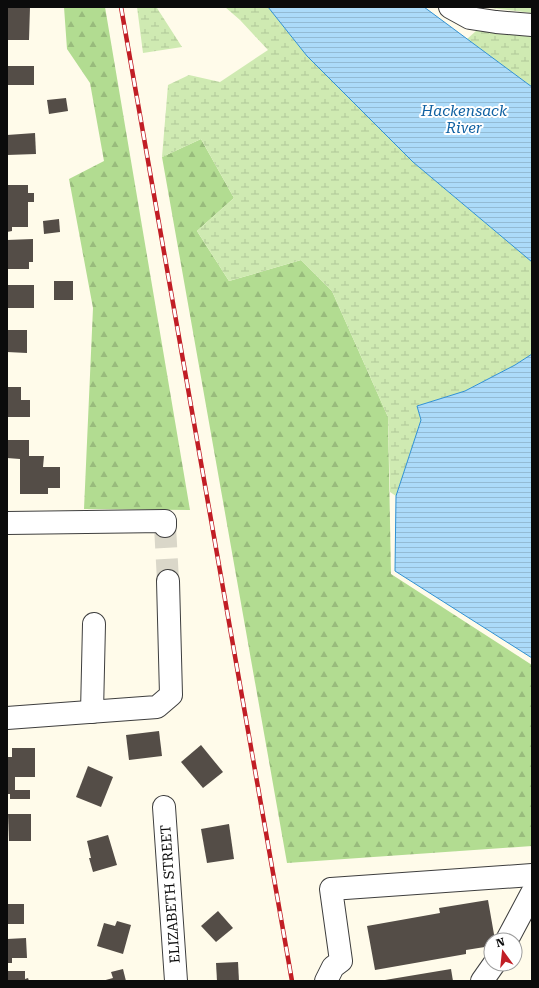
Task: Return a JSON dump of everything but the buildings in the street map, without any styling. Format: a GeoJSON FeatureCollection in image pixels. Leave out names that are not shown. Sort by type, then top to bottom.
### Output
{"type":"FeatureCollection","features":[{"type":"Feature","properties":{"kind":"street"},"geometry":{"type":"LineString","coordinates":[[450,7],[470,18],[532,25]]}},
{"type":"Feature","properties":{"kind":"street"},"geometry":{"type":"LineString","coordinates":[[7,523],[165,521],[165,526]]}},
{"type":"Feature","properties":{"kind":"street"},"geometry":{"type":"LineString","coordinates":[[7,718],[157,707],[171,695],[168,581]]}},
{"type":"Feature","properties":{"kind":"street"},"geometry":{"type":"LineString","coordinates":[[92,712],[94,624]]}},
{"type":"Feature","properties":{"kind":"street","name":"ELIZABETH STREET"},"geometry":{"type":"LineString","coordinates":[[164,806],[176,981]]}},
{"type":"Feature","properties":{"kind":"street"},"geometry":{"type":"LineString","coordinates":[[326,981],[333,967],[341,961],[330,888],[532,875]]}},
{"type":"Feature","properties":{"kind":"street"},"geometry":{"type":"LineString","coordinates":[[511,932],[532,892]]}},
{"type":"Feature","properties":{"kind":"street"},"geometry":{"type":"LineString","coordinates":[[482,981],[488,972]]}},
{"type":"Feature","properties":{"kind":"green space"},"geometry":{"type":"Polygon","coordinates":[[[64,7],[105,7],[190,510],[84,509],[93,308],[69,179],[104,161],[90,83],[67,49],[64,7]]]}},
{"type":"Feature","properties":{"kind":"green space"},"geometry":{"type":"Polygon","coordinates":[[[137,7],[157,7],[182,47],[143,53],[137,7]]]}},
{"type":"Feature","properties":{"kind":"green space"},"geometry":{"type":"Polygon","coordinates":[[[225,7],[268,7],[307,56],[413,162],[532,262],[532,354],[515,365],[465,391],[417,406],[421,420],[396,496],[390,492],[388,417],[332,291],[301,260],[229,281],[197,231],[234,198],[201,139],[162,157],[168,85],[189,75],[220,82],[268,50],[240,20],[225,7]]]}},
{"type":"Feature","properties":{"kind":"green space"},"geometry":{"type":"Polygon","coordinates":[[[483,7],[532,7],[532,13],[483,7]]]}},
{"type":"Feature","properties":{"kind":"green space"},"geometry":{"type":"Polygon","coordinates":[[[485,23],[532,33],[532,87],[467,39],[485,23]]]}},
{"type":"Feature","properties":{"kind":"green space"},"geometry":{"type":"Polygon","coordinates":[[[201,139],[234,198],[197,231],[229,281],[301,260],[332,291],[388,417],[391,574],[532,665],[532,846],[287,863],[162,157],[201,139]]]}},
{"type":"Feature","properties":{"kind":"water","name":"Hackensack River"},"geometry":{"type":"Polygon","coordinates":[[[268,7],[424,7],[532,87],[532,262],[413,162],[307,56],[268,7]]]}},
{"type":"Feature","properties":{"kind":"water"},"geometry":{"type":"Polygon","coordinates":[[[532,354],[532,658],[395,571],[396,496],[421,420],[417,406],[465,391],[515,365],[532,354]]]}},
{"type":"Feature","properties":{"kind":"tunnel"},"geometry":{"type":"LineString","coordinates":[[165,526],[168,581]]}},
{"type":"Feature","properties":{"kind":"railway"},"geometry":{"type":"LineString","coordinates":[[121,7],[292,981]]}}]}
